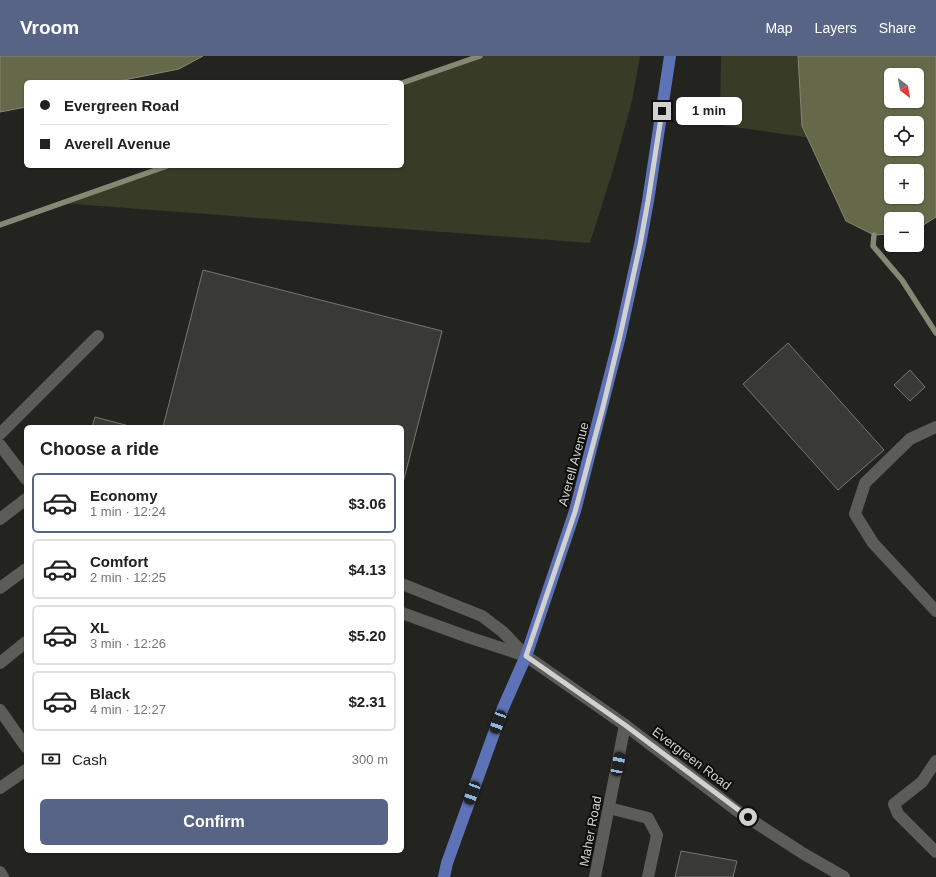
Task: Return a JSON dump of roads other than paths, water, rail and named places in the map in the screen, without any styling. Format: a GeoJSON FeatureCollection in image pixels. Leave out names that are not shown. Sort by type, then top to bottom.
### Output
{"type":"FeatureCollection","features":[{"type":"Feature","properties":{"kind":"main road","name":"Averell Avenue"},"geometry":{"type":"LineString","coordinates":[[444,877],[447,863],[503,708],[526,656],[575,512],[620,336],[648,201],[670,56]]}},
{"type":"Feature","properties":{"kind":"main road","name":"Averell Avenue"},"geometry":{"type":"LineString","coordinates":[[439,877],[447,863]]}},
{"type":"Feature","properties":{"kind":"street"},"geometry":{"type":"LineString","coordinates":[[0,434],[98,336]]}},
{"type":"Feature","properties":{"kind":"street"},"geometry":{"type":"LineString","coordinates":[[936,427],[910,439],[865,483],[855,514],[873,543],[936,611]]}},
{"type":"Feature","properties":{"kind":"street"},"geometry":{"type":"LineString","coordinates":[[0,445],[24,476]]}},
{"type":"Feature","properties":{"kind":"street"},"geometry":{"type":"LineString","coordinates":[[0,519],[24,501]]}},
{"type":"Feature","properties":{"kind":"street"},"geometry":{"type":"LineString","coordinates":[[0,588],[24,570]]}},
{"type":"Feature","properties":{"kind":"street"},"geometry":{"type":"LineString","coordinates":[[404,585],[482,616],[503,632],[526,656]]}},
{"type":"Feature","properties":{"kind":"street"},"geometry":{"type":"LineString","coordinates":[[404,614],[526,656]]}},
{"type":"Feature","properties":{"kind":"street"},"geometry":{"type":"LineString","coordinates":[[0,662],[24,644]]}},
{"type":"Feature","properties":{"kind":"street","name":"Evergreen Road"},"geometry":{"type":"LineString","coordinates":[[526,656],[625,725],[736,810],[804,854],[844,877]]}},
{"type":"Feature","properties":{"kind":"street"},"geometry":{"type":"LineString","coordinates":[[0,710],[24,744]]}},
{"type":"Feature","properties":{"kind":"street","name":"Maher Road"},"geometry":{"type":"LineString","coordinates":[[595,877],[625,725]]}},
{"type":"Feature","properties":{"kind":"street"},"geometry":{"type":"LineString","coordinates":[[936,761],[922,782],[894,804],[898,814],[936,852]]}},
{"type":"Feature","properties":{"kind":"street"},"geometry":{"type":"LineString","coordinates":[[0,788],[24,771]]}},
{"type":"Feature","properties":{"kind":"street"},"geometry":{"type":"LineString","coordinates":[[609,808],[648,818],[657,835],[648,877]]}},
{"type":"Feature","properties":{"kind":"street"},"geometry":{"type":"LineString","coordinates":[[0,872],[3,877]]}},
{"type":"Feature","properties":{"kind":"waterway"},"geometry":{"type":"LineString","coordinates":[[404,82],[480,56]]}},
{"type":"Feature","properties":{"kind":"waterway"},"geometry":{"type":"LineString","coordinates":[[0,225],[161,168]]}},
{"type":"Feature","properties":{"kind":"waterway"},"geometry":{"type":"LineString","coordinates":[[874,235],[873,246],[902,280],[936,333]]}}]}
